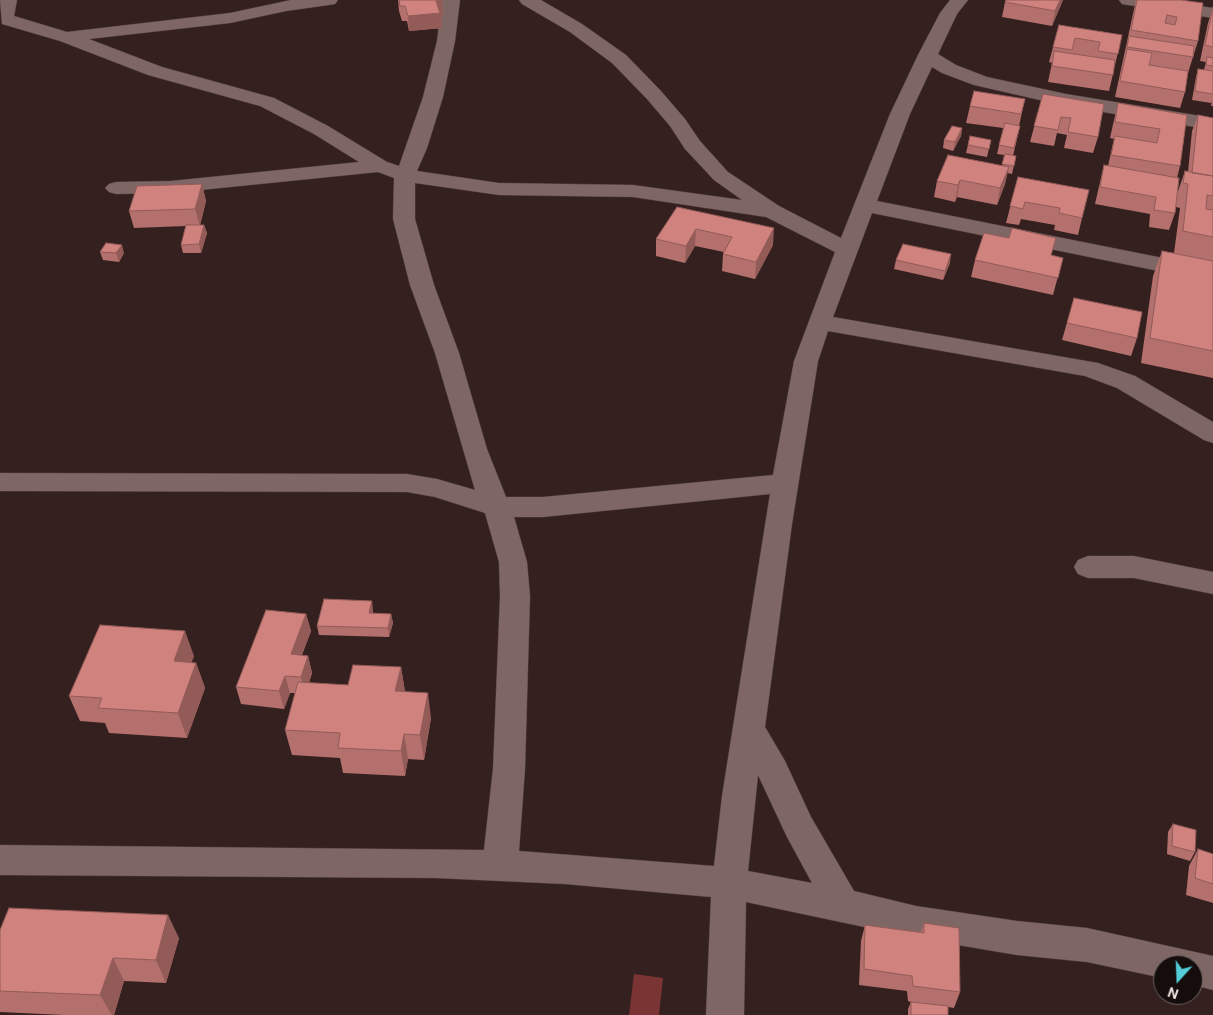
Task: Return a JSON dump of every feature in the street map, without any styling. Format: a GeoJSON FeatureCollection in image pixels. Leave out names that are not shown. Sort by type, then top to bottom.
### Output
{"type":"FeatureCollection","features":[{"type":"Feature","properties":{"kind":"street"},"geometry":{"type":"LineString","coordinates":[[8,0],[4,18],[8,20],[66,37],[155,71],[267,102],[321,130],[380,166],[405,175],[445,183],[499,189],[633,191],[771,211]]}},
{"type":"Feature","properties":{"kind":"street"},"geometry":{"type":"LineString","coordinates":[[66,37],[230,18],[286,6],[329,0]]}},
{"type":"Feature","properties":{"kind":"street"},"geometry":{"type":"LineString","coordinates":[[451,0],[446,41],[433,97],[417,148],[405,175],[404,219],[422,285],[447,353],[486,486],[497,507],[513,562],[515,596],[510,768],[500,866]]}},
{"type":"Feature","properties":{"kind":"street"},"geometry":{"type":"LineString","coordinates":[[528,0],[576,28],[619,59],[654,95],[678,123],[692,145],[721,176],[771,211],[848,250]]}},
{"type":"Feature","properties":{"kind":"street"},"geometry":{"type":"LineString","coordinates":[[725,1015],[728,883],[774,544],[806,361],[819,322],[866,205],[883,156],[927,55],[948,13],[960,0]]}},
{"type":"Feature","properties":{"kind":"street"},"geometry":{"type":"LineString","coordinates":[[1128,0],[1213,13]]}},
{"type":"Feature","properties":{"kind":"street"},"geometry":{"type":"LineString","coordinates":[[927,55],[949,69],[981,81],[1066,100],[1213,124]]}},
{"type":"Feature","properties":{"kind":"street"},"geometry":{"type":"LineString","coordinates":[[116,188],[171,187],[380,166]]}},
{"type":"Feature","properties":{"kind":"street"},"geometry":{"type":"LineString","coordinates":[[866,205],[1213,275]]}},
{"type":"Feature","properties":{"kind":"street"},"geometry":{"type":"LineString","coordinates":[[819,322],[1089,369],[1126,382],[1213,434]]}},
{"type":"Feature","properties":{"kind":"street"},"geometry":{"type":"LineString","coordinates":[[0,482],[407,483],[437,488],[497,507],[543,507],[785,483]]}},
{"type":"Feature","properties":{"kind":"street"},"geometry":{"type":"LineString","coordinates":[[1088,567],[1134,567],[1213,583]]}},
{"type":"Feature","properties":{"kind":"street"},"geometry":{"type":"LineString","coordinates":[[750,730],[773,772],[799,827],[843,905]]}},
{"type":"Feature","properties":{"kind":"street"},"geometry":{"type":"LineString","coordinates":[[0,860],[426,863],[565,869],[728,883],[843,905],[916,922],[1018,938],[1087,945],[1153,959]]}},
{"type":"Feature","properties":{"kind":"shaded area"},"geometry":{"type":"Polygon","coordinates":[[[634,974],[663,978],[659,1015],[629,1015],[634,974]]]}},
{"type":"Feature","properties":{"kind":"building"},"geometry":{"type":"Polygon","coordinates":[[[399,0],[442,0],[436,1],[440,13],[408,16],[405,6],[400,6],[399,0]]]}},
{"type":"Feature","properties":{"kind":"building"},"geometry":{"type":"Polygon","coordinates":[[[1006,0],[1060,0],[1055,11],[1005,2],[1006,0]]]}},
{"type":"Feature","properties":{"kind":"building"},"geometry":{"type":"Polygon","coordinates":[[[1137,0],[1181,0],[1203,3],[1198,41],[1131,30],[1137,0]],[[1167,15],[1165,23],[1175,25],[1177,17],[1167,15]]]}},
{"type":"Feature","properties":{"kind":"building"},"geometry":{"type":"Polygon","coordinates":[[[1213,7],[1213,47],[1205,45],[1213,7]]]}},
{"type":"Feature","properties":{"kind":"building"},"geometry":{"type":"Polygon","coordinates":[[[1059,25],[1122,35],[1118,54],[1098,51],[1100,42],[1075,38],[1072,50],[1053,47],[1059,25]]]}},
{"type":"Feature","properties":{"kind":"building"},"geometry":{"type":"Polygon","coordinates":[[[1129,36],[1194,46],[1193,57],[1127,47],[1129,36]]]}},
{"type":"Feature","properties":{"kind":"building"},"geometry":{"type":"Polygon","coordinates":[[[1127,49],[1152,53],[1149,65],[1188,71],[1185,92],[1120,81],[1127,49]]]}},
{"type":"Feature","properties":{"kind":"building"},"geometry":{"type":"Polygon","coordinates":[[[1054,51],[1115,60],[1113,75],[1052,66],[1054,51]]]}},
{"type":"Feature","properties":{"kind":"building"},"geometry":{"type":"Polygon","coordinates":[[[1207,57],[1213,58],[1213,66],[1206,65],[1207,57]]]}},
{"type":"Feature","properties":{"kind":"building"},"geometry":{"type":"Polygon","coordinates":[[[1198,69],[1213,71],[1213,94],[1195,91],[1198,69]]]}},
{"type":"Feature","properties":{"kind":"building"},"geometry":{"type":"Polygon","coordinates":[[[974,91],[1025,99],[1021,114],[970,106],[974,91]]]}},
{"type":"Feature","properties":{"kind":"building"},"geometry":{"type":"Polygon","coordinates":[[[1043,94],[1104,104],[1098,137],[1068,132],[1071,118],[1061,117],[1058,130],[1034,126],[1043,94]]]}},
{"type":"Feature","properties":{"kind":"building"},"geometry":{"type":"Polygon","coordinates":[[[1118,103],[1187,115],[1180,166],[1111,155],[1115,136],[1157,143],[1160,129],[1115,122],[1118,103]]]}},
{"type":"Feature","properties":{"kind":"building"},"geometry":{"type":"Polygon","coordinates":[[[1198,115],[1213,118],[1213,176],[1192,173],[1198,115]]]}},
{"type":"Feature","properties":{"kind":"building"},"geometry":{"type":"Polygon","coordinates":[[[1005,123],[1020,126],[1014,148],[999,145],[1005,123]]]}},
{"type":"Feature","properties":{"kind":"building"},"geometry":{"type":"Polygon","coordinates":[[[952,126],[962,128],[955,142],[944,140],[952,126]]]}},
{"type":"Feature","properties":{"kind":"building"},"geometry":{"type":"Polygon","coordinates":[[[970,136],[991,140],[989,149],[968,145],[970,136]]]}},
{"type":"Feature","properties":{"kind":"building"},"geometry":{"type":"Polygon","coordinates":[[[1005,154],[1016,156],[1014,166],[1002,164],[1005,154]]]}},
{"type":"Feature","properties":{"kind":"building"},"geometry":{"type":"Polygon","coordinates":[[[948,155],[1009,167],[1000,188],[960,180],[958,185],[937,181],[948,155]]]}},
{"type":"Feature","properties":{"kind":"building"},"geometry":{"type":"Polygon","coordinates":[[[1104,165],[1179,178],[1175,213],[1154,210],[1156,197],[1100,187],[1104,165]]]}},
{"type":"Feature","properties":{"kind":"building"},"geometry":{"type":"Polygon","coordinates":[[[1185,171],[1213,176],[1213,196],[1207,195],[1206,209],[1213,210],[1213,237],[1183,231],[1188,184],[1183,183],[1185,171]]]}},
{"type":"Feature","properties":{"kind":"building"},"geometry":{"type":"Polygon","coordinates":[[[1018,177],[1089,190],[1082,218],[1059,213],[1060,208],[1025,202],[1023,209],[1010,206],[1018,177]]]}},
{"type":"Feature","properties":{"kind":"building"},"geometry":{"type":"Polygon","coordinates":[[[202,184],[195,209],[129,211],[137,186],[202,184]]]}},
{"type":"Feature","properties":{"kind":"building"},"geometry":{"type":"Polygon","coordinates":[[[677,207],[774,228],[756,262],[723,254],[732,237],[696,229],[686,246],[656,239],[677,207]]]}},
{"type":"Feature","properties":{"kind":"building"},"geometry":{"type":"Polygon","coordinates":[[[186,225],[204,225],[199,244],[181,245],[186,225]]]}},
{"type":"Feature","properties":{"kind":"building"},"geometry":{"type":"Polygon","coordinates":[[[1012,228],[1056,238],[1051,255],[1063,258],[1058,278],[975,260],[984,233],[1009,238],[1012,228]]]}},
{"type":"Feature","properties":{"kind":"building"},"geometry":{"type":"Polygon","coordinates":[[[106,243],[122,245],[116,253],[100,252],[106,243]]]}},
{"type":"Feature","properties":{"kind":"building"},"geometry":{"type":"Polygon","coordinates":[[[903,244],[951,254],[945,271],[896,260],[903,244]]]}},
{"type":"Feature","properties":{"kind":"building"},"geometry":{"type":"Polygon","coordinates":[[[1162,251],[1213,261],[1213,351],[1150,338],[1162,251]]]}},
{"type":"Feature","properties":{"kind":"building"},"geometry":{"type":"Polygon","coordinates":[[[1074,298],[1142,312],[1137,338],[1067,323],[1074,298]]]}},
{"type":"Feature","properties":{"kind":"building"},"geometry":{"type":"Polygon","coordinates":[[[324,599],[372,601],[369,613],[391,614],[388,628],[317,626],[324,599]]]}},
{"type":"Feature","properties":{"kind":"building"},"geometry":{"type":"Polygon","coordinates":[[[266,610],[306,614],[291,654],[308,656],[301,677],[285,676],[279,691],[236,687],[266,610]]]}},
{"type":"Feature","properties":{"kind":"building"},"geometry":{"type":"Polygon","coordinates":[[[100,625],[185,631],[174,661],[196,663],[178,713],[98,708],[102,698],[69,696],[100,625]]]}},
{"type":"Feature","properties":{"kind":"building"},"geometry":{"type":"Polygon","coordinates":[[[353,665],[401,667],[395,691],[428,693],[420,735],[404,734],[401,751],[338,748],[340,733],[285,730],[298,682],[348,685],[353,665]]]}},
{"type":"Feature","properties":{"kind":"building"},"geometry":{"type":"Polygon","coordinates":[[[1173,824],[1196,830],[1195,852],[1172,846],[1173,824]]]}},
{"type":"Feature","properties":{"kind":"building"},"geometry":{"type":"Polygon","coordinates":[[[1198,849],[1213,854],[1213,884],[1195,878],[1198,849]]]}},
{"type":"Feature","properties":{"kind":"building"},"geometry":{"type":"Polygon","coordinates":[[[9,908],[168,915],[156,960],[113,958],[100,995],[0,991],[0,930],[9,908]]]}},
{"type":"Feature","properties":{"kind":"building"},"geometry":{"type":"Polygon","coordinates":[[[924,923],[959,928],[960,992],[913,986],[912,976],[864,969],[865,925],[924,933],[924,923]]]}},
{"type":"Feature","properties":{"kind":"building"},"geometry":{"type":"Polygon","coordinates":[[[911,1002],[948,1006],[948,1015],[911,1015],[911,1002]]]}}]}
